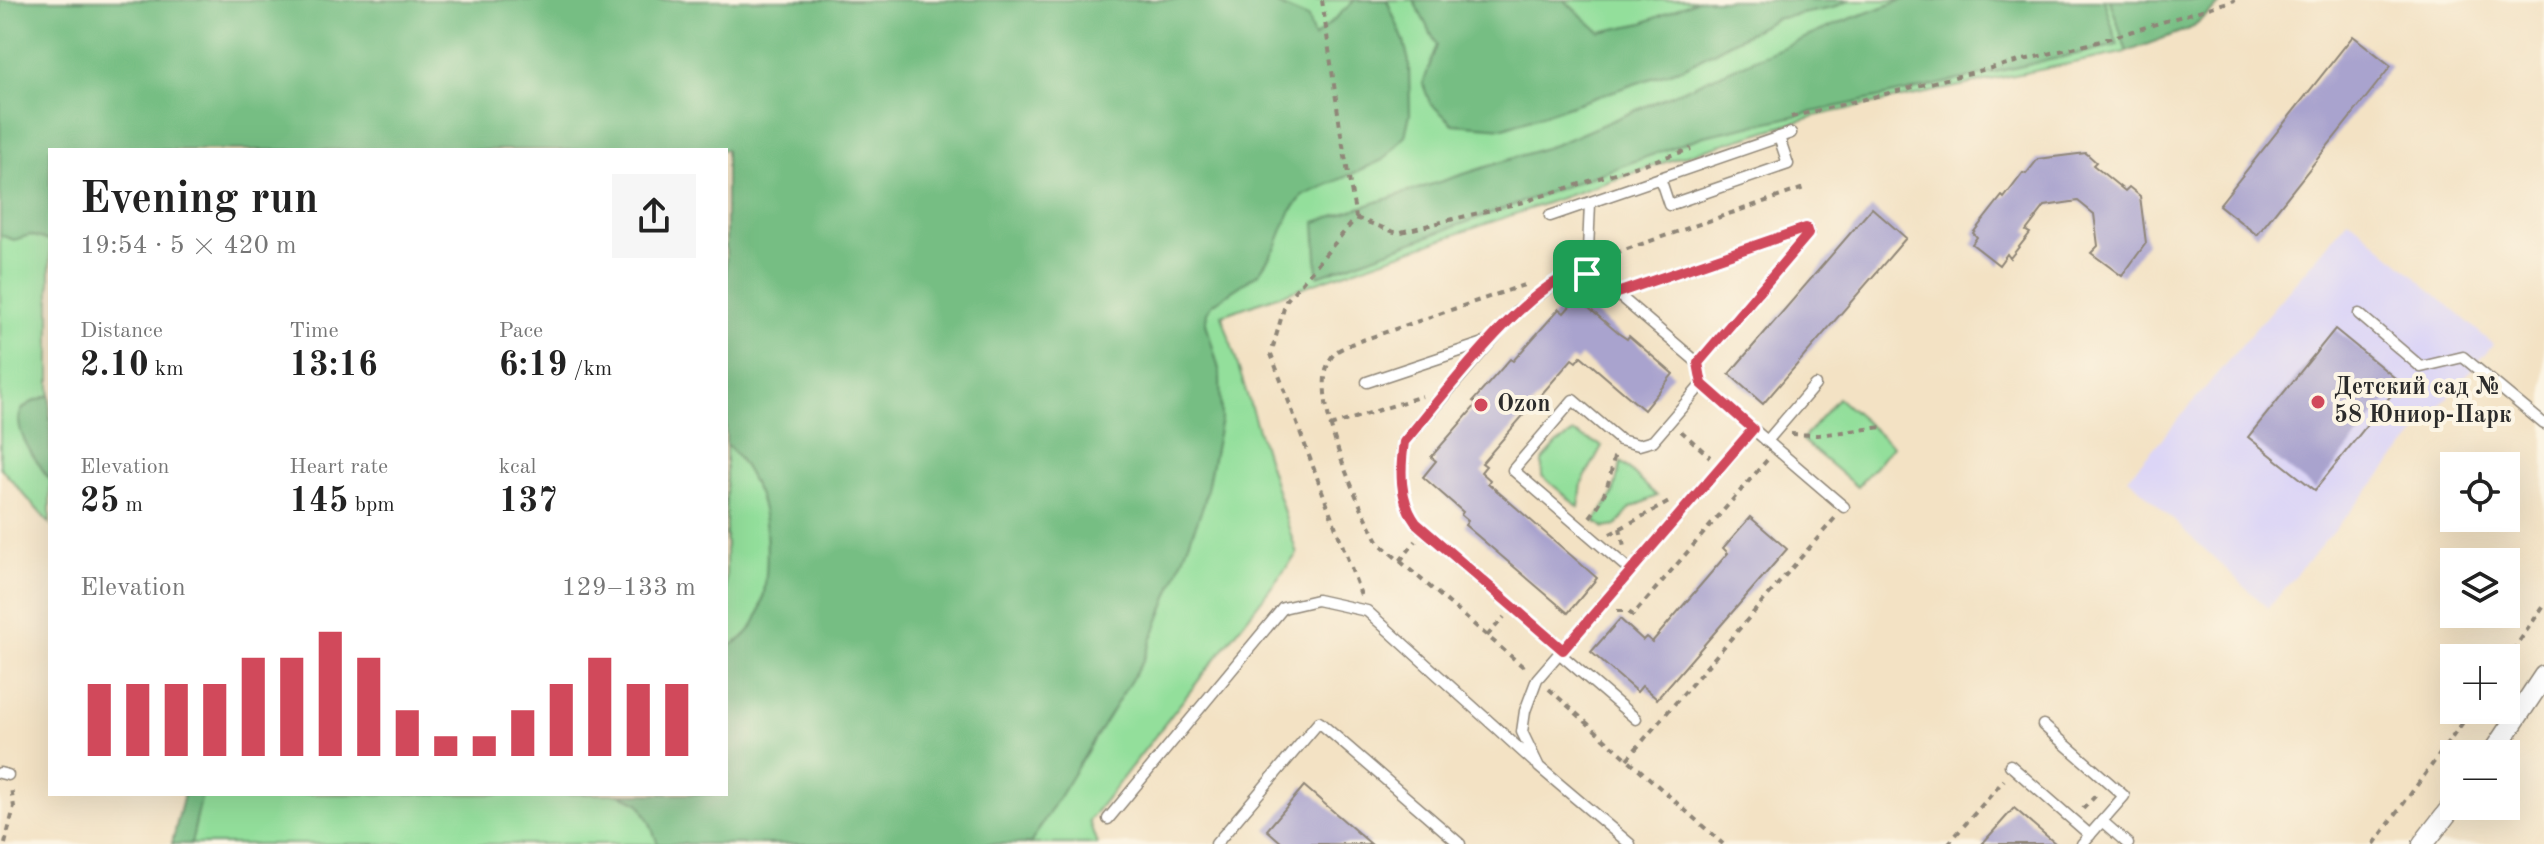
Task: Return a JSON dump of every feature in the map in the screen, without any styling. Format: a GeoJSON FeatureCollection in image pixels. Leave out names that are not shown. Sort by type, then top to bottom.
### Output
{"type":"FeatureCollection","features":[{"type":"Feature","properties":{"kind":"street"},"geometry":{"type":"LineString","coordinates":[[2501,740],[2544,676]]}},
{"type":"Feature","properties":{"kind":"street"},"geometry":{"type":"LineString","coordinates":[[2423,844],[2442,820]]}},
{"type":"Feature","properties":{"kind":"lane"},"geometry":{"type":"LineString","coordinates":[[1550,216],[1791,133]]}},
{"type":"Feature","properties":{"kind":"lane"},"geometry":{"type":"LineString","coordinates":[[1660,178],[1669,205],[1788,164],[1779,137]]}},
{"type":"Feature","properties":{"kind":"lane"},"geometry":{"type":"LineString","coordinates":[[1587,274],[1590,203]]}},
{"type":"Feature","properties":{"kind":"lane"},"geometry":{"type":"LineString","coordinates":[[1617,293],[1806,228],[1808,234],[1698,363]]}},
{"type":"Feature","properties":{"kind":"lane"},"geometry":{"type":"LineString","coordinates":[[1636,719],[1408,513],[1401,463],[1404,442],[1518,310],[1562,278],[1579,273],[1595,275],[1698,363],[1702,384],[1753,429],[1770,437],[1777,449],[1844,507]]}},
{"type":"Feature","properties":{"kind":"lane"},"geometry":{"type":"LineString","coordinates":[[2359,314],[2421,367],[2463,357],[2544,424]]}},
{"type":"Feature","properties":{"kind":"lane"},"geometry":{"type":"LineString","coordinates":[[1367,382],[1491,341]]}},
{"type":"Feature","properties":{"kind":"lane"},"geometry":{"type":"LineString","coordinates":[[1631,571],[1513,470],[1573,400],[1620,440],[1639,445],[1653,441],[1702,384]]}},
{"type":"Feature","properties":{"kind":"lane"},"geometry":{"type":"LineString","coordinates":[[1770,437],[1815,385]]}},
{"type":"Feature","properties":{"kind":"lane"},"geometry":{"type":"LineString","coordinates":[[1539,767],[1522,732],[1525,711],[1537,679],[1753,429]]}},
{"type":"Feature","properties":{"kind":"lane"},"geometry":{"type":"LineString","coordinates":[[1108,819],[1283,608],[1317,600],[1367,611],[1539,767],[1630,844]]}},
{"type":"Feature","properties":{"kind":"lane"},"geometry":{"type":"LineString","coordinates":[[1216,844],[1319,722],[1460,844]]}},
{"type":"Feature","properties":{"kind":"lane"},"geometry":{"type":"LineString","coordinates":[[2043,725],[2124,796],[2082,844]]}},
{"type":"Feature","properties":{"kind":"lane"},"geometry":{"type":"LineString","coordinates":[[2010,765],[2090,835]]}},
{"type":"Feature","properties":{"kind":"lane"},"geometry":{"type":"LineString","coordinates":[[2102,821],[2128,844]]}},
{"type":"Feature","properties":{"kind":"path"},"geometry":{"type":"LineString","coordinates":[[1322,0],[1356,218],[1286,301],[1271,354],[1367,611]]}},
{"type":"Feature","properties":{"kind":"path"},"geometry":{"type":"LineString","coordinates":[[1330,426],[1452,386]]}},
{"type":"Feature","properties":{"kind":"path"},"geometry":{"type":"LineString","coordinates":[[1670,422],[1721,466]]}},
{"type":"Feature","properties":{"kind":"path"},"geometry":{"type":"LineString","coordinates":[[1770,437],[1882,427]]}},
{"type":"Feature","properties":{"kind":"path"},"geometry":{"type":"LineString","coordinates":[[1633,615],[1777,449]]}},
{"type":"Feature","properties":{"kind":"path"},"geometry":{"type":"LineString","coordinates":[[1579,526],[1606,494],[1614,455]]}},
{"type":"Feature","properties":{"kind":"path"},"geometry":{"type":"LineString","coordinates":[[1596,541],[1670,502],[1701,490]]}},
{"type":"Feature","properties":{"kind":"path"},"geometry":{"type":"LineString","coordinates":[[1627,759],[1844,507]]}},
{"type":"Feature","properties":{"kind":"path"},"geometry":{"type":"LineString","coordinates":[[2518,644],[2544,605]]}},
{"type":"Feature","properties":{"kind":"path"},"geometry":{"type":"LineString","coordinates":[[1537,679],[1723,844]]}},
{"type":"Feature","properties":{"kind":"path"},"geometry":{"type":"LineString","coordinates":[[2374,844],[2462,724]]}},
{"type":"Feature","properties":{"kind":"path"},"geometry":{"type":"LineString","coordinates":[[4,774],[14,807],[5,844]]}},
{"type":"Feature","properties":{"kind":"path"},"geometry":{"type":"LineString","coordinates":[[1948,844],[2006,777]]}},
{"type":"Feature","properties":{"kind":"path"},"geometry":{"type":"LineString","coordinates":[[2074,821],[2108,782]]}},
{"type":"Feature","properties":{"kind":"shaded area","name":"Детский сад № 58 Юниор-Парк"},"geometry":{"type":"Polygon","coordinates":[[[2349,219],[2493,344],[2268,608],[2128,478],[2349,219]]]}},
{"type":"Feature","properties":{"kind":"green space"},"geometry":{"type":"Polygon","coordinates":[[[0,0],[2110,0],[2127,52],[1819,115],[1677,158],[1222,315],[1297,554],[1089,821],[1097,844],[172,844],[184,796],[728,796],[728,148],[48,148],[48,522],[0,467],[0,0]]]}},
{"type":"Feature","properties":{"kind":"green space"},"geometry":{"type":"Polygon","coordinates":[[[0,0],[1266,0],[1308,18],[1314,38],[1355,0],[1387,0],[1409,62],[1410,114],[1405,136],[1383,160],[1303,196],[1290,212],[1276,247],[1259,273],[1213,304],[1207,312],[1206,323],[1220,373],[1221,419],[1204,504],[1144,659],[1030,844],[658,844],[639,803],[624,796],[728,796],[728,647],[742,638],[754,624],[766,580],[763,509],[745,468],[728,446],[728,148],[48,148],[48,240],[30,235],[14,240],[0,235],[0,0]]]}},
{"type":"Feature","properties":{"kind":"green space"},"geometry":{"type":"Polygon","coordinates":[[[1413,0],[1564,0],[1600,32],[1643,23],[1697,0],[1850,0],[1833,8],[1775,19],[1685,67],[1504,128],[1453,124],[1430,103],[1423,84],[1437,45],[1413,0]]]}},
{"type":"Feature","properties":{"kind":"green space"},"geometry":{"type":"Polygon","coordinates":[[[1902,0],[2104,0],[2118,45],[1704,136],[1318,276],[1315,222],[1557,144],[1844,21],[1902,0]]]}},
{"type":"Feature","properties":{"kind":"green space"},"geometry":{"type":"Polygon","coordinates":[[[2110,0],[2225,0],[2191,28],[2127,52],[2110,0]]]}},
{"type":"Feature","properties":{"kind":"green space"},"geometry":{"type":"Polygon","coordinates":[[[48,396],[48,477],[27,446],[20,427],[22,410],[48,396]]]}},
{"type":"Feature","properties":{"kind":"green space"},"geometry":{"type":"Polygon","coordinates":[[[1838,398],[1893,446],[1857,487],[1802,440],[1838,398]]]}},
{"type":"Feature","properties":{"kind":"green space"},"geometry":{"type":"Polygon","coordinates":[[[1574,433],[1602,446],[1582,483],[1579,507],[1542,476],[1542,461],[1557,444],[1574,433]]]}},
{"type":"Feature","properties":{"kind":"green space"},"geometry":{"type":"Polygon","coordinates":[[[1621,462],[1657,496],[1631,508],[1616,526],[1604,528],[1595,521],[1613,495],[1621,462]]]}},
{"type":"Feature","properties":{"kind":"green space"},"geometry":{"type":"Polygon","coordinates":[[[184,796],[202,796],[191,844],[172,844],[184,796]]]}},
{"type":"Feature","properties":{"kind":"building"},"geometry":{"type":"Polygon","coordinates":[[[2353,36],[2391,66],[2257,235],[2219,205],[2353,36]]]}},
{"type":"Feature","properties":{"kind":"building"},"geometry":{"type":"Polygon","coordinates":[[[2086,153],[2096,162],[2093,165],[2125,191],[2129,187],[2140,196],[2146,243],[2122,276],[2091,253],[2098,246],[2094,214],[2078,201],[2045,206],[2026,231],[2030,233],[2010,258],[2007,254],[1999,265],[1972,244],[1977,237],[1973,233],[2002,196],[2004,198],[2038,159],[2086,153]]]}},
{"type":"Feature","properties":{"kind":"building"},"geometry":{"type":"Polygon","coordinates":[[[1872,208],[1906,238],[1763,404],[1729,374],[1872,208]]]}},
{"type":"Feature","properties":{"kind":"building"},"geometry":{"type":"Polygon","coordinates":[[[1577,298],[1618,333],[1627,339],[1629,336],[1673,374],[1644,410],[1581,356],[1576,362],[1572,359],[1482,463],[1486,466],[1481,472],[1490,480],[1488,483],[1597,578],[1568,613],[1465,525],[1468,521],[1461,515],[1463,512],[1423,477],[1436,461],[1431,457],[1477,404],[1473,401],[1559,309],[1564,313],[1577,298]]]}},
{"type":"Feature","properties":{"kind":"building"},"geometry":{"type":"Polygon","coordinates":[[[2335,329],[2401,383],[2315,490],[2248,437],[2335,329]]]}},
{"type":"Feature","properties":{"kind":"building"},"geometry":{"type":"Polygon","coordinates":[[[1750,517],[1787,549],[1657,699],[1642,686],[1637,692],[1591,652],[1620,619],[1643,640],[1646,637],[1652,642],[1728,553],[1723,548],[1750,517]]]}},
{"type":"Feature","properties":{"kind":"building"},"geometry":{"type":"Polygon","coordinates":[[[1304,786],[1371,844],[1283,844],[1267,830],[1304,786]]]}},
{"type":"Feature","properties":{"kind":"building"},"geometry":{"type":"Polygon","coordinates":[[[2014,808],[2056,844],[1982,844],[2014,808]]]}},
{"type":"Feature","properties":{"kind":"place","name":"Детский сад № 58 Юниор-Парк"},"geometry":{"type":"Point","coordinates":[2318,402]}},
{"type":"Feature","properties":{"kind":"place","name":"Ozon"},"geometry":{"type":"Point","coordinates":[1481,405]}},
{"type":"Feature","properties":{"kind":"route"},"geometry":{"type":"LineString","coordinates":[[1806,228],[1808,234],[1698,363],[1702,384],[1753,429],[1563,650],[1416,523],[1408,513],[1401,463],[1404,442],[1518,310],[1562,278],[1587,274],[1595,275],[1617,293],[1806,228]]}}]}
